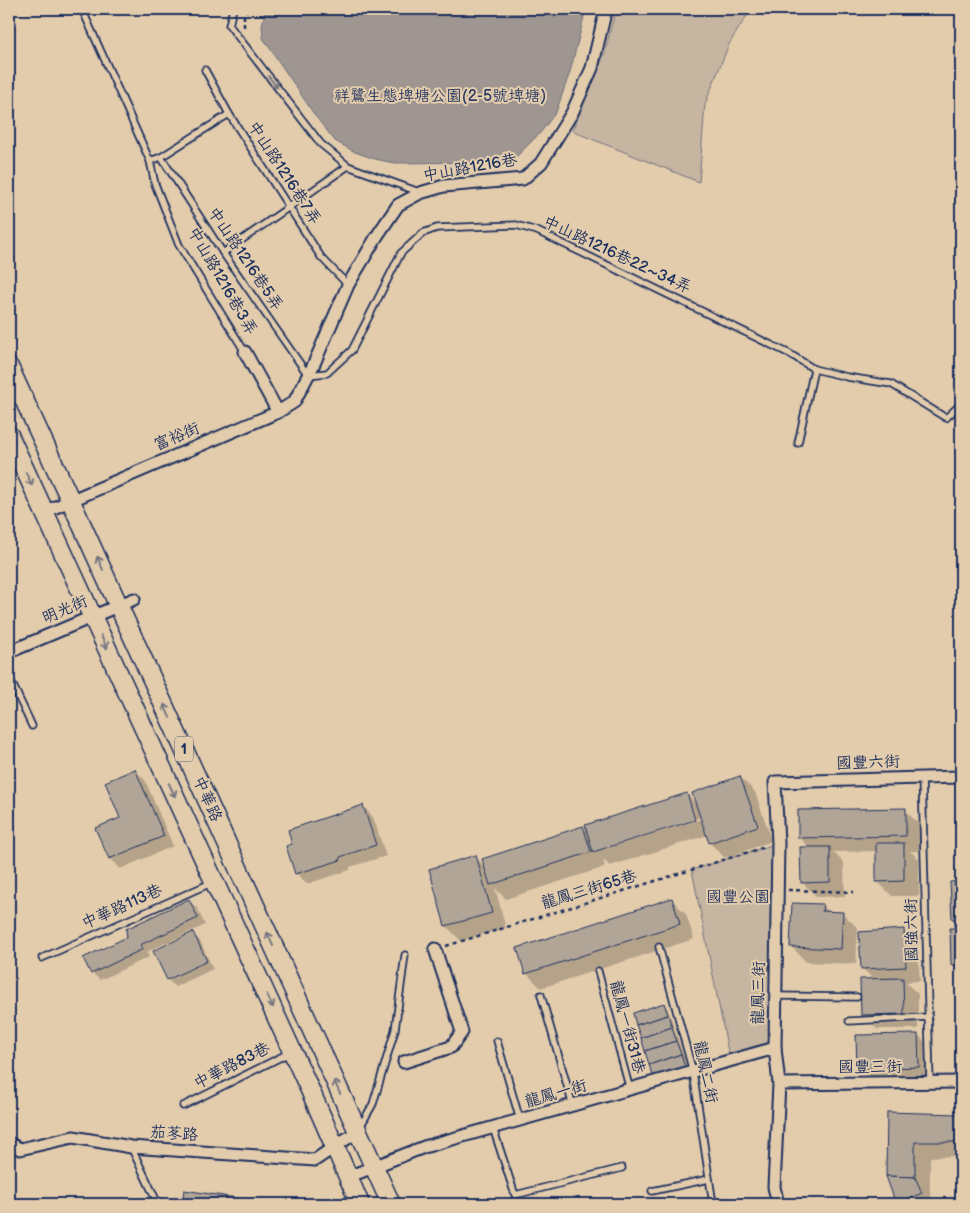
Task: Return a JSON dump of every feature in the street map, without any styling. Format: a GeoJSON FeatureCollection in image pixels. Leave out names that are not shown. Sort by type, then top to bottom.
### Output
{"type":"FeatureCollection","features":[{"type":"Feature","properties":{"kind":"main road","name":"中華路"},"geometry":{"type":"LineString","coordinates":[[9,367],[71,500],[126,602],[391,1204]]}},
{"type":"Feature","properties":{"kind":"main road","name":"中華路"},"geometry":{"type":"LineString","coordinates":[[9,435],[292,1051],[360,1204]]}},
{"type":"Feature","properties":{"kind":"street","name":"中山路1216巷"},"geometry":{"type":"LineString","coordinates":[[308,375],[348,286],[377,236],[398,205],[420,193],[444,186],[522,179],[541,163],[572,113],[592,68],[606,9]]}},
{"type":"Feature","properties":{"kind":"street","name":"中山路1216巷3弄"},"geometry":{"type":"LineString","coordinates":[[245,352],[278,412]]}},
{"type":"Feature","properties":{"kind":"street","name":"富裕街"},"geometry":{"type":"LineString","coordinates":[[44,512],[278,412],[294,402],[308,375]]}},
{"type":"Feature","properties":{"kind":"street","name":"明光街"},"geometry":{"type":"LineString","coordinates":[[9,652],[126,602]]}},
{"type":"Feature","properties":{"kind":"street","name":"國豐六街"},"geometry":{"type":"LineString","coordinates":[[775,782],[961,777]]}},
{"type":"Feature","properties":{"kind":"street","name":"龍鳳三街"},"geometry":{"type":"LineString","coordinates":[[775,782],[778,843],[774,1048],[779,1084],[774,1187],[778,1204]]}},
{"type":"Feature","properties":{"kind":"street"},"geometry":{"type":"LineString","coordinates":[[404,1062],[451,1047],[462,1032],[435,949]]}},
{"type":"Feature","properties":{"kind":"street","name":"龍鳳一街"},"geometry":{"type":"LineString","coordinates":[[348,1178],[424,1146],[573,1106],[774,1048]]}},
{"type":"Feature","properties":{"kind":"street","name":"國豐三街"},"geometry":{"type":"LineString","coordinates":[[779,1084],[961,1082]]}},
{"type":"Feature","properties":{"kind":"street","name":"茄苳路"},"geometry":{"type":"LineString","coordinates":[[9,1143],[20,1149],[73,1137],[131,1147],[315,1160],[358,1131]]}},
{"type":"Feature","properties":{"kind":"lane","name":"中山路1216巷3弄"},"geometry":{"type":"LineString","coordinates":[[82,9],[150,161],[155,184],[179,245],[245,352]]}},
{"type":"Feature","properties":{"kind":"lane"},"geometry":{"type":"LineString","coordinates":[[233,9],[229,25],[321,144],[348,166],[420,193]]}},
{"type":"Feature","properties":{"kind":"lane","name":"中山路1216巷7弄"},"geometry":{"type":"LineString","coordinates":[[205,70],[230,114],[321,257],[348,286]]}},
{"type":"Feature","properties":{"kind":"lane"},"geometry":{"type":"LineString","coordinates":[[150,161],[161,157],[230,114]]}},
{"type":"Feature","properties":{"kind":"lane","name":"中山路1216巷5弄"},"geometry":{"type":"LineString","coordinates":[[161,157],[223,253],[308,375]]}},
{"type":"Feature","properties":{"kind":"lane"},"geometry":{"type":"LineString","coordinates":[[223,253],[348,166]]}},
{"type":"Feature","properties":{"kind":"lane","name":"中山路1216巷22~34弄"},"geometry":{"type":"LineString","coordinates":[[308,375],[327,373],[352,350],[401,253],[423,233],[437,228],[516,226],[537,231],[790,354],[814,369],[847,377],[891,384],[946,418],[961,404]]}},
{"type":"Feature","properties":{"kind":"lane"},"geometry":{"type":"LineString","coordinates":[[798,443],[814,369]]}},
{"type":"Feature","properties":{"kind":"lane"},"geometry":{"type":"LineString","coordinates":[[9,677],[32,726]]}},
{"type":"Feature","properties":{"kind":"lane","name":"國強六街"},"geometry":{"type":"LineString","coordinates":[[922,778],[930,1083]]}},
{"type":"Feature","properties":{"kind":"lane","name":"中華路113巷"},"geometry":{"type":"LineString","coordinates":[[42,958],[214,881]]}},
{"type":"Feature","properties":{"kind":"lane","name":"龍鳳二街"},"geometry":{"type":"LineString","coordinates":[[659,947],[693,1072],[713,1204]]}},
{"type":"Feature","properties":{"kind":"lane"},"geometry":{"type":"LineString","coordinates":[[358,1131],[373,1104],[395,1030],[405,955]]}},
{"type":"Feature","properties":{"kind":"lane","name":"龍鳳一街31巷"},"geometry":{"type":"LineString","coordinates":[[598,971],[630,1090]]}},
{"type":"Feature","properties":{"kind":"lane"},"geometry":{"type":"LineString","coordinates":[[541,995],[573,1106]]}},
{"type":"Feature","properties":{"kind":"lane"},"geometry":{"type":"LineString","coordinates":[[775,996],[857,997]]}},
{"type":"Feature","properties":{"kind":"lane"},"geometry":{"type":"LineString","coordinates":[[848,1021],[928,1017]]}},
{"type":"Feature","properties":{"kind":"lane"},"geometry":{"type":"LineString","coordinates":[[496,1040],[520,1120]]}},
{"type":"Feature","properties":{"kind":"lane","name":"中華路83巷"},"geometry":{"type":"LineString","coordinates":[[183,1106],[292,1051]]}},
{"type":"Feature","properties":{"kind":"lane"},"geometry":{"type":"LineString","coordinates":[[493,1128],[515,1195],[622,1168]]}},
{"type":"Feature","properties":{"kind":"lane"},"geometry":{"type":"LineString","coordinates":[[131,1147],[158,1204]]}},
{"type":"Feature","properties":{"kind":"lane"},"geometry":{"type":"LineString","coordinates":[[652,1191],[709,1179]]}},
{"type":"Feature","properties":{"kind":"path","name":"龍鳳三街65巷"},"geometry":{"type":"LineString","coordinates":[[435,949],[778,843]]}},
{"type":"Feature","properties":{"kind":"path"},"geometry":{"type":"LineString","coordinates":[[777,889],[854,892]]}},
{"type":"Feature","properties":{"kind":"green space"},"geometry":{"type":"Polygon","coordinates":[[[616,9],[751,9],[729,44],[705,104],[699,182],[572,131],[604,55],[616,9]]]}},
{"type":"Feature","properties":{"kind":"green space","name":"國豐公園"},"geometry":{"type":"Polygon","coordinates":[[[778,843],[775,1048],[730,1061],[692,870],[778,843]]]}},
{"type":"Feature","properties":{"kind":"shaded area","name":"祥鷺生態埤塘公園(2-5號埤塘)"},"geometry":{"type":"Polygon","coordinates":[[[266,9],[586,9],[570,72],[556,112],[541,132],[515,158],[491,162],[394,163],[355,152],[335,141],[316,117],[263,38],[262,25],[266,9]]]}},
{"type":"Feature","properties":{"kind":"building"},"geometry":{"type":"Polygon","coordinates":[[[135,769],[164,836],[109,859],[95,828],[120,818],[105,782],[135,769]]]}},
{"type":"Feature","properties":{"kind":"building"},"geometry":{"type":"Polygon","coordinates":[[[740,776],[758,826],[709,843],[692,793],[740,776]]]}},
{"type":"Feature","properties":{"kind":"building"},"geometry":{"type":"Polygon","coordinates":[[[687,793],[695,820],[593,852],[585,825],[687,793]]]}},
{"type":"Feature","properties":{"kind":"building"},"geometry":{"type":"Polygon","coordinates":[[[363,805],[376,845],[340,857],[341,860],[295,874],[286,846],[292,844],[288,830],[363,805]]]}},
{"type":"Feature","properties":{"kind":"building"},"geometry":{"type":"Polygon","coordinates":[[[906,808],[906,836],[798,838],[798,810],[906,808]]]}},
{"type":"Feature","properties":{"kind":"building"},"geometry":{"type":"Polygon","coordinates":[[[583,826],[591,852],[490,885],[482,859],[583,826]]]}},
{"type":"Feature","properties":{"kind":"building"},"geometry":{"type":"Polygon","coordinates":[[[876,843],[904,843],[904,881],[876,882],[876,843]]]}},
{"type":"Feature","properties":{"kind":"building"},"geometry":{"type":"Polygon","coordinates":[[[800,847],[830,847],[830,882],[801,883],[800,847]]]}},
{"type":"Feature","properties":{"kind":"building"},"geometry":{"type":"Polygon","coordinates":[[[476,855],[492,913],[445,926],[429,869],[476,855]]]}},
{"type":"Feature","properties":{"kind":"building"},"geometry":{"type":"Polygon","coordinates":[[[961,881],[961,919],[952,919],[950,882],[961,881]]]}},
{"type":"Feature","properties":{"kind":"building"},"geometry":{"type":"Polygon","coordinates":[[[672,898],[680,924],[525,974],[517,948],[672,898]]]}},
{"type":"Feature","properties":{"kind":"building"},"geometry":{"type":"Polygon","coordinates":[[[189,899],[198,918],[140,945],[143,949],[91,974],[83,958],[127,937],[126,929],[189,899]]]}},
{"type":"Feature","properties":{"kind":"building"},"geometry":{"type":"Polygon","coordinates":[[[792,903],[823,904],[822,911],[843,912],[841,949],[790,947],[792,903]]]}},
{"type":"Feature","properties":{"kind":"building"},"geometry":{"type":"Polygon","coordinates":[[[950,928],[961,928],[961,965],[951,965],[950,928]]]}},
{"type":"Feature","properties":{"kind":"building"},"geometry":{"type":"Polygon","coordinates":[[[904,929],[906,967],[861,969],[859,932],[904,929]]]}},
{"type":"Feature","properties":{"kind":"building"},"geometry":{"type":"Polygon","coordinates":[[[193,932],[207,961],[167,980],[153,951],[193,932]]]}},
{"type":"Feature","properties":{"kind":"building"},"geometry":{"type":"Polygon","coordinates":[[[903,978],[904,1014],[861,1015],[860,979],[903,978]]]}},
{"type":"Feature","properties":{"kind":"building"},"geometry":{"type":"Polygon","coordinates":[[[664,1003],[668,1015],[636,1025],[633,1013],[664,1003]]]}},
{"type":"Feature","properties":{"kind":"building"},"geometry":{"type":"Polygon","coordinates":[[[668,1015],[672,1027],[641,1038],[636,1025],[668,1015]]]}},
{"type":"Feature","properties":{"kind":"building"},"geometry":{"type":"Polygon","coordinates":[[[672,1027],[676,1041],[645,1051],[641,1038],[672,1027]]]}},
{"type":"Feature","properties":{"kind":"building"},"geometry":{"type":"Polygon","coordinates":[[[918,1034],[919,1067],[857,1069],[856,1035],[918,1034]]]}},
{"type":"Feature","properties":{"kind":"building"},"geometry":{"type":"Polygon","coordinates":[[[676,1041],[681,1054],[649,1065],[645,1051],[676,1041]]]}},
{"type":"Feature","properties":{"kind":"building"},"geometry":{"type":"Polygon","coordinates":[[[681,1054],[685,1068],[654,1078],[649,1065],[681,1054]]]}},
{"type":"Feature","properties":{"kind":"building"},"geometry":{"type":"Polygon","coordinates":[[[887,1112],[959,1114],[958,1142],[915,1142],[915,1177],[886,1176],[887,1112]]]}},
{"type":"Feature","properties":{"kind":"building"},"geometry":{"type":"Polygon","coordinates":[[[886,1176],[915,1177],[922,1193],[896,1204],[886,1176]]]}},
{"type":"Feature","properties":{"kind":"building"},"geometry":{"type":"Polygon","coordinates":[[[184,1190],[276,1204],[182,1204],[184,1190]]]}}]}
